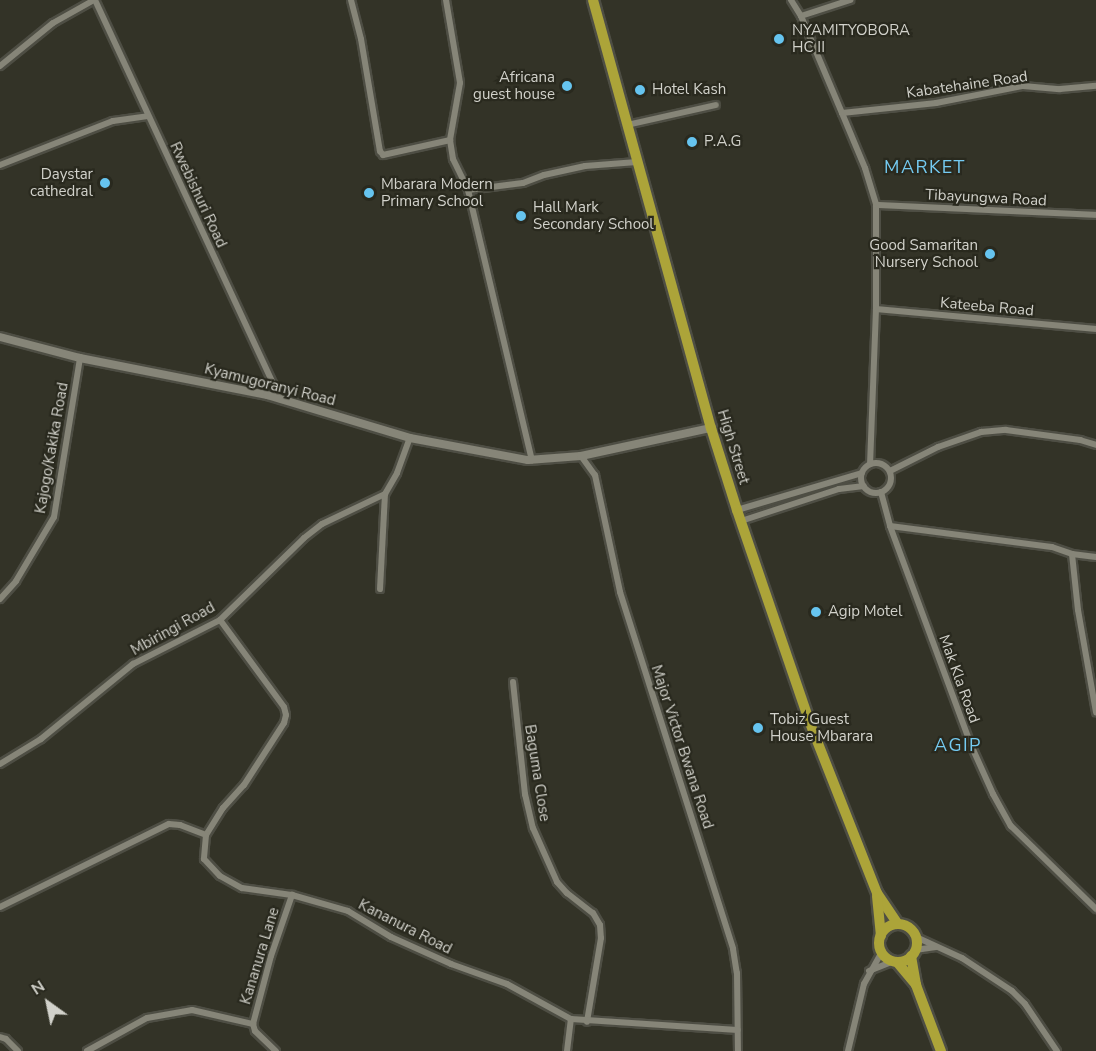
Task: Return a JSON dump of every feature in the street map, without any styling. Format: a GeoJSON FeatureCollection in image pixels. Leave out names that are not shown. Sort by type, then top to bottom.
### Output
{"type":"FeatureCollection","features":[{"type":"Feature","properties":{"kind":"main road","name":"High Street"},"geometry":{"type":"LineString","coordinates":[[593,0],[711,428],[737,510],[810,723],[877,892],[898,924]]}},
{"type":"Feature","properties":{"kind":"main road","name":"High Street"},"geometry":{"type":"LineString","coordinates":[[877,892],[881,936]]}},
{"type":"Feature","properties":{"kind":"main road"},"geometry":{"type":"LineString","coordinates":[[916,985],[895,961],[882,952],[881,936],[885,930],[898,924],[909,928],[916,937],[913,953],[916,985],[941,1051]]}},
{"type":"Feature","properties":{"kind":"main road"},"geometry":{"type":"LineString","coordinates":[[895,961],[913,953]]}},
{"type":"Feature","properties":{"kind":"street"},"geometry":{"type":"LineString","coordinates":[[0,66],[53,23],[95,0]]}},
{"type":"Feature","properties":{"kind":"street","name":"Rwebishuri Road"},"geometry":{"type":"LineString","coordinates":[[95,0],[280,399]]}},
{"type":"Feature","properties":{"kind":"street"},"geometry":{"type":"LineString","coordinates":[[351,0],[361,39],[380,151],[383,155],[450,140]]}},
{"type":"Feature","properties":{"kind":"street"},"geometry":{"type":"LineString","coordinates":[[446,0],[460,83],[450,140],[453,159],[468,190],[532,460]]}},
{"type":"Feature","properties":{"kind":"street"},"geometry":{"type":"LineString","coordinates":[[737,510],[862,473],[870,464],[876,309],[876,205],[865,168],[801,16],[791,0]]}},
{"type":"Feature","properties":{"kind":"street"},"geometry":{"type":"LineString","coordinates":[[801,16],[850,0]]}},
{"type":"Feature","properties":{"kind":"street","name":"Kabatehaine Road"},"geometry":{"type":"LineString","coordinates":[[842,113],[936,103],[1023,86],[1060,89],[1096,86]]}},
{"type":"Feature","properties":{"kind":"street"},"geometry":{"type":"LineString","coordinates":[[627,125],[716,105]]}},
{"type":"Feature","properties":{"kind":"street"},"geometry":{"type":"LineString","coordinates":[[0,165],[113,121],[148,116]]}},
{"type":"Feature","properties":{"kind":"street"},"geometry":{"type":"LineString","coordinates":[[468,190],[523,183],[585,166],[637,162]]}},
{"type":"Feature","properties":{"kind":"street","name":"Tibayungwa Road"},"geometry":{"type":"LineString","coordinates":[[876,205],[1096,215]]}},
{"type":"Feature","properties":{"kind":"street","name":"Kateeba Road"},"geometry":{"type":"LineString","coordinates":[[876,309],[1096,329]]}},
{"type":"Feature","properties":{"kind":"street","name":"Kyamugoranyi Road"},"geometry":{"type":"LineString","coordinates":[[0,337],[80,358],[280,399],[410,438],[532,460],[581,456],[711,428]]}},
{"type":"Feature","properties":{"kind":"street","name":"Kajogo/Kakika Road"},"geometry":{"type":"LineString","coordinates":[[0,599],[16,580],[54,517],[80,358]]}},
{"type":"Feature","properties":{"kind":"street"},"geometry":{"type":"LineString","coordinates":[[890,471],[938,447],[981,432],[1006,430],[1080,440],[1096,445]]}},
{"type":"Feature","properties":{"kind":"street"},"geometry":{"type":"LineString","coordinates":[[380,589],[385,494],[397,472],[410,438]]}},
{"type":"Feature","properties":{"kind":"street","name":"Major Victor Bwana Road"},"geometry":{"type":"LineString","coordinates":[[581,456],[595,475],[620,592],[733,949],[736,973],[738,1051]]}},
{"type":"Feature","properties":{"kind":"street"},"geometry":{"type":"LineString","coordinates":[[862,473],[864,486],[869,491],[881,492],[890,484],[890,471],[882,463],[870,464]]}},
{"type":"Feature","properties":{"kind":"street"},"geometry":{"type":"LineString","coordinates":[[741,521],[839,489],[864,486]]}},
{"type":"Feature","properties":{"kind":"street","name":"Mak Kla Road"},"geometry":{"type":"LineString","coordinates":[[881,492],[890,526],[971,745],[993,794],[1011,826],[1096,909]]}},
{"type":"Feature","properties":{"kind":"street","name":"Mbiringi Road"},"geometry":{"type":"LineString","coordinates":[[0,764],[41,739],[133,664],[220,620],[304,538],[322,524],[385,494]]}},
{"type":"Feature","properties":{"kind":"street"},"geometry":{"type":"LineString","coordinates":[[890,526],[1052,547],[1072,554],[1096,556]]}},
{"type":"Feature","properties":{"kind":"street"},"geometry":{"type":"LineString","coordinates":[[1072,554],[1078,610],[1096,712]]}},
{"type":"Feature","properties":{"kind":"street"},"geometry":{"type":"LineString","coordinates":[[0,907],[169,824],[180,825],[206,835],[223,808],[249,777],[284,723],[286,715],[284,707],[220,620]]}},
{"type":"Feature","properties":{"kind":"street","name":"Baguma Close"},"geometry":{"type":"LineString","coordinates":[[513,682],[525,794],[533,828],[557,882],[567,893],[593,913],[600,925],[601,938],[587,1022]]}},
{"type":"Feature","properties":{"kind":"street","name":"Kananura Road"},"geometry":{"type":"LineString","coordinates":[[206,835],[204,859],[220,876],[242,888],[292,895],[348,911],[391,937],[451,964],[507,984],[572,1019],[587,1022],[738,1030]]}},
{"type":"Feature","properties":{"kind":"street","name":"Kananura Lane"},"geometry":{"type":"LineString","coordinates":[[253,1024],[271,956],[292,895]]}},
{"type":"Feature","properties":{"kind":"street"},"geometry":{"type":"LineString","coordinates":[[916,937],[962,958],[1012,991],[1025,1004],[1057,1051]]}},
{"type":"Feature","properties":{"kind":"street"},"geometry":{"type":"LineString","coordinates":[[913,953],[936,947]]}},
{"type":"Feature","properties":{"kind":"street"},"geometry":{"type":"LineString","coordinates":[[848,1051],[868,971],[882,952]]}},
{"type":"Feature","properties":{"kind":"street"},"geometry":{"type":"LineString","coordinates":[[868,971],[895,961]]}},
{"type":"Feature","properties":{"kind":"street"},"geometry":{"type":"LineString","coordinates":[[87,1051],[96,1049],[147,1018],[192,1010],[253,1024],[255,1030],[276,1051]]}},
{"type":"Feature","properties":{"kind":"street"},"geometry":{"type":"LineString","coordinates":[[567,1051],[572,1019]]}},
{"type":"Feature","properties":{"kind":"street"},"geometry":{"type":"LineString","coordinates":[[0,1037],[6,1039],[18,1051]]}},
{"type":"Feature","properties":{"kind":"place","name":"NYAMITYOBORA HC II"},"geometry":{"type":"Point","coordinates":[779,39]}},
{"type":"Feature","properties":{"kind":"place","name":"Africana guest house"},"geometry":{"type":"Point","coordinates":[567,86]}},
{"type":"Feature","properties":{"kind":"place","name":"Hotel Kash"},"geometry":{"type":"Point","coordinates":[640,90]}},
{"type":"Feature","properties":{"kind":"place","name":"P.A.G"},"geometry":{"type":"Point","coordinates":[692,142]}},
{"type":"Feature","properties":{"kind":"place","name":"Daystar cathedral"},"geometry":{"type":"Point","coordinates":[105,183]}},
{"type":"Feature","properties":{"kind":"place","name":"Mbarara Modern Primary School"},"geometry":{"type":"Point","coordinates":[369,193]}},
{"type":"Feature","properties":{"kind":"place","name":"Hall Mark Secondary School"},"geometry":{"type":"Point","coordinates":[521,216]}},
{"type":"Feature","properties":{"kind":"place","name":"Good Samaritan Nursery School"},"geometry":{"type":"Point","coordinates":[990,254]}},
{"type":"Feature","properties":{"kind":"place","name":"Agip Motel"},"geometry":{"type":"Point","coordinates":[816,612]}},
{"type":"Feature","properties":{"kind":"place","name":"Tobiz Guest House Mbarara"},"geometry":{"type":"Point","coordinates":[758,728]}},
{"type":"Feature","properties":{"kind":"district","name":"MARKET"},"geometry":{"type":"Point","coordinates":[925,167]}},
{"type":"Feature","properties":{"kind":"district","name":"AGIP"},"geometry":{"type":"Point","coordinates":[958,745]}}]}
